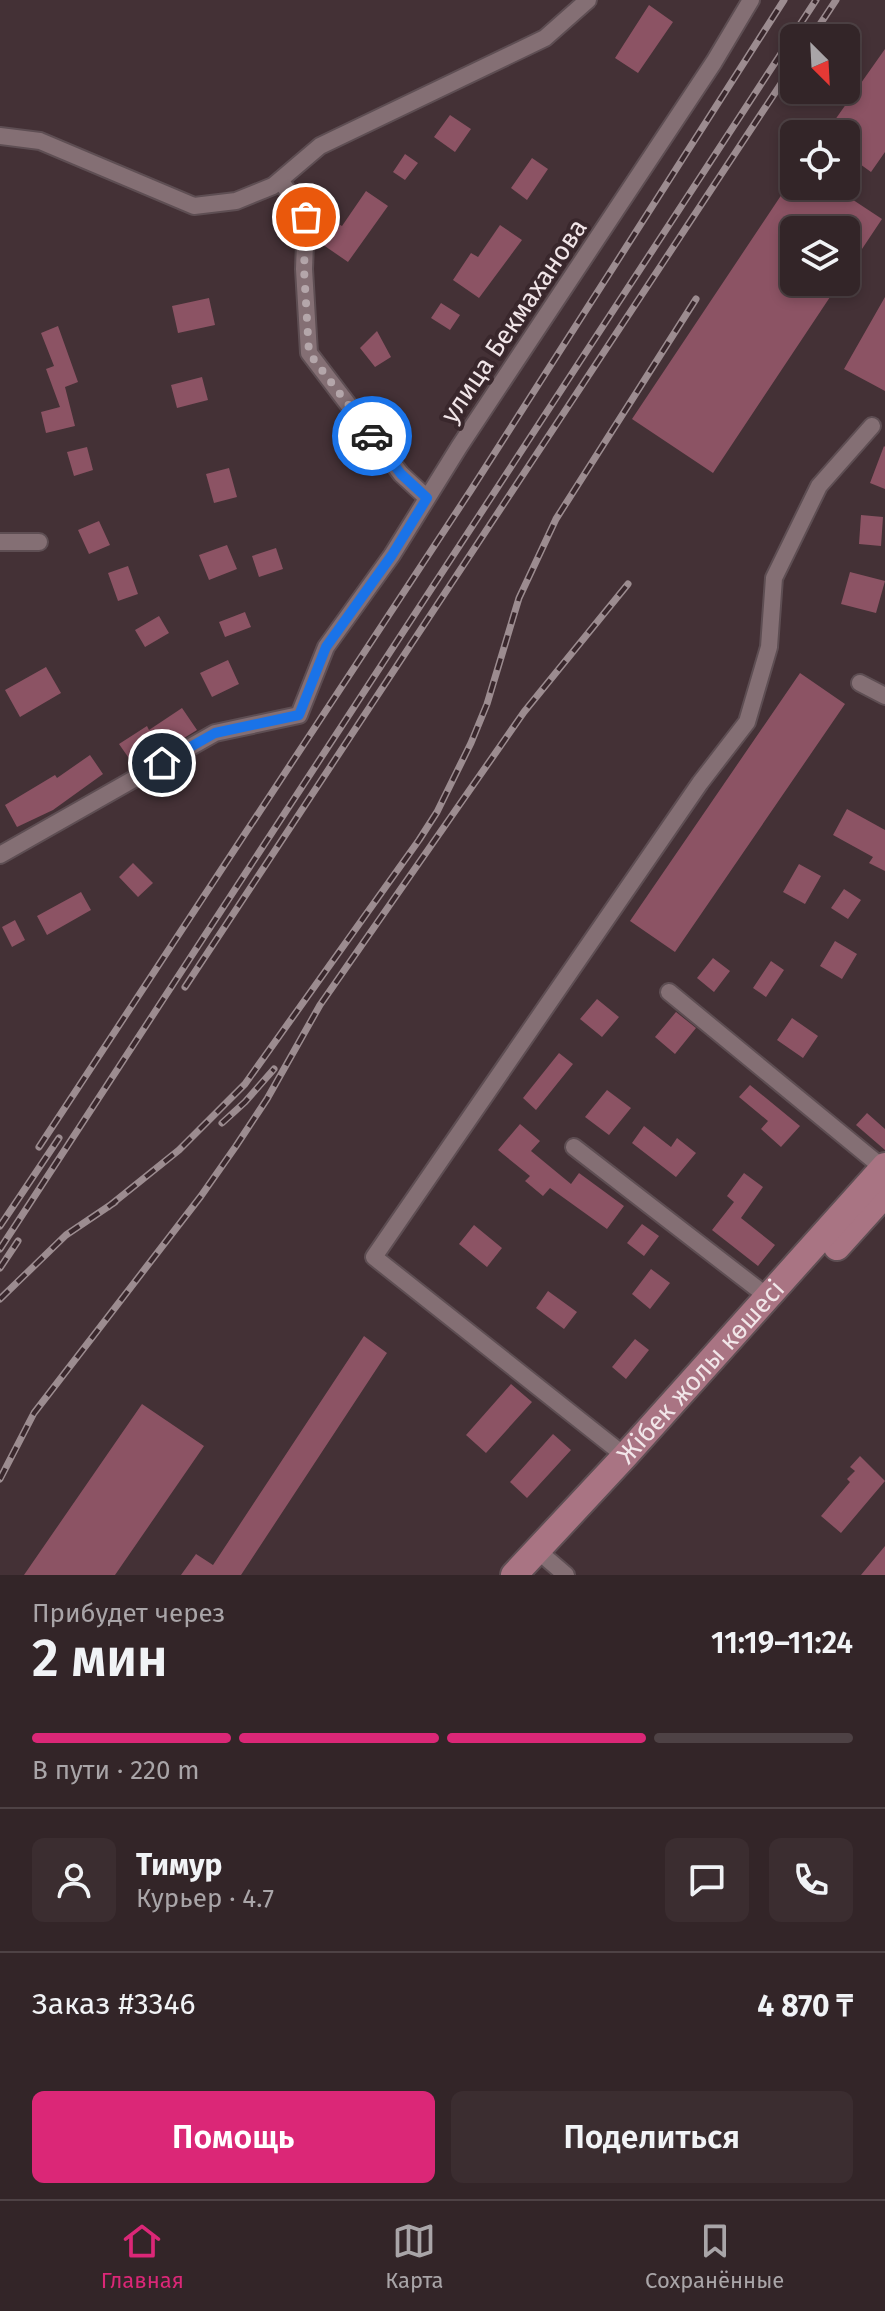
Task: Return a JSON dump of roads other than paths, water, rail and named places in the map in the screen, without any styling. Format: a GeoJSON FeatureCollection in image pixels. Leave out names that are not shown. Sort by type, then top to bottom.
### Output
{"type":"FeatureCollection","features":[{"type":"Feature","properties":{"kind":"main road","name":"Жібек жолы көшесі"},"geometry":{"type":"LineString","coordinates":[[548,1565],[625,1456],[768,1297],[882,1193]]}},
{"type":"Feature","properties":{"kind":"main road","name":"Жібек жолы көшесі"},"geometry":{"type":"LineString","coordinates":[[514,1575],[548,1565],[882,1193]]}},
{"type":"Feature","properties":{"kind":"street"},"geometry":{"type":"LineString","coordinates":[[0,136],[40,141],[194,206],[236,201],[273,186],[320,146],[545,38],[588,0]]}},
{"type":"Feature","properties":{"kind":"street","name":"улица Бекмаханова"},"geometry":{"type":"LineString","coordinates":[[0,855],[215,733],[299,715],[326,647],[392,555],[714,62],[751,0]]}},
{"type":"Feature","properties":{"kind":"street"},"geometry":{"type":"LineString","coordinates":[[280,180],[306,217],[304,269],[309,353],[401,474],[427,498]]}},
{"type":"Feature","properties":{"kind":"street"},"geometry":{"type":"LineString","coordinates":[[625,1456],[374,1257],[700,783],[747,722],[769,647],[774,578],[819,486],[872,426]]}},
{"type":"Feature","properties":{"kind":"street"},"geometry":{"type":"LineString","coordinates":[[0,542],[39,542]]}},
{"type":"Feature","properties":{"kind":"street"},"geometry":{"type":"LineString","coordinates":[[860,683],[885,696]]}},
{"type":"Feature","properties":{"kind":"street"},"geometry":{"type":"LineString","coordinates":[[669,992],[882,1193]]}},
{"type":"Feature","properties":{"kind":"street"},"geometry":{"type":"LineString","coordinates":[[574,1147],[768,1297]]}},
{"type":"Feature","properties":{"kind":"railway"},"geometry":{"type":"LineString","coordinates":[[39,1147],[471,490],[784,0]]}},
{"type":"Feature","properties":{"kind":"railway"},"geometry":{"type":"LineString","coordinates":[[0,1249],[816,0]]}},
{"type":"Feature","properties":{"kind":"railway"},"geometry":{"type":"LineString","coordinates":[[820,24],[836,0]]}},
{"type":"Feature","properties":{"kind":"railway"},"geometry":{"type":"LineString","coordinates":[[185,987],[780,85]]}},
{"type":"Feature","properties":{"kind":"railway"},"geometry":{"type":"LineString","coordinates":[[108,1207],[179,1150],[245,1084],[419,840],[437,812],[471,743],[487,704],[519,598],[556,519],[696,299]]}},
{"type":"Feature","properties":{"kind":"railway"},"geometry":{"type":"LineString","coordinates":[[0,1479],[34,1413],[236,1146],[267,1099],[320,1005],[524,712],[628,584]]}},
{"type":"Feature","properties":{"kind":"railway"},"geometry":{"type":"LineString","coordinates":[[222,1123],[274,1069]]}},
{"type":"Feature","properties":{"kind":"railway"},"geometry":{"type":"LineString","coordinates":[[0,1226],[59,1138]]}},
{"type":"Feature","properties":{"kind":"railway"},"geometry":{"type":"LineString","coordinates":[[0,1299],[66,1235],[115,1202]]}},
{"type":"Feature","properties":{"kind":"railway"},"geometry":{"type":"LineString","coordinates":[[0,1268],[18,1241]]}}]}
